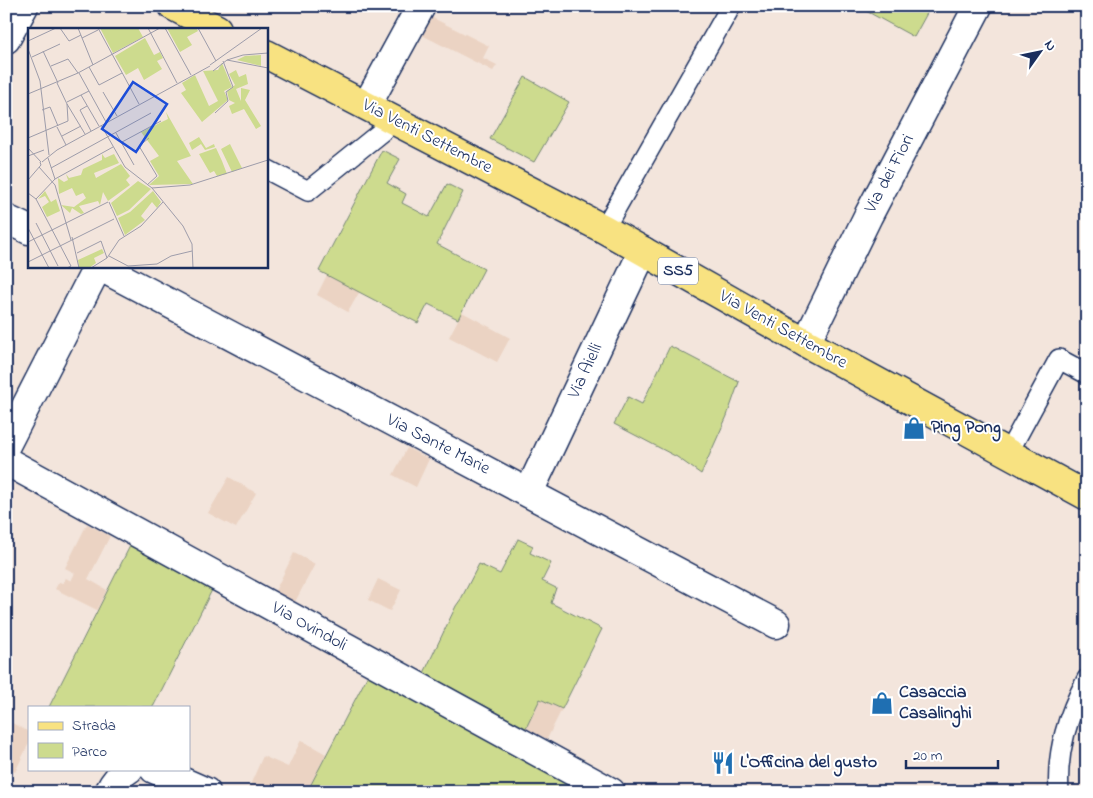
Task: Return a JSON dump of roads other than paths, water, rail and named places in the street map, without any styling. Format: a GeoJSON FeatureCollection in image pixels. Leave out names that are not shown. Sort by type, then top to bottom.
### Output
{"type":"FeatureCollection","features":[{"type":"Feature","properties":{"kind":"main road"},"geometry":{"type":"LineString","coordinates":[[173,6],[216,28]]}},
{"type":"Feature","properties":{"kind":"main road","name":"Via Venti Settembre"},"geometry":{"type":"LineString","coordinates":[[268,55],[604,229],[806,343],[1087,496]]}},
{"type":"Feature","properties":{"kind":"street"},"geometry":{"type":"LineString","coordinates":[[6,39],[24,6]]}},
{"type":"Feature","properties":{"kind":"street"},"geometry":{"type":"LineString","coordinates":[[367,105],[421,6]]}},
{"type":"Feature","properties":{"kind":"street","name":"Via dei Fiori"},"geometry":{"type":"LineString","coordinates":[[806,343],[865,221],[978,6]]}},
{"type":"Feature","properties":{"kind":"street"},"geometry":{"type":"LineString","coordinates":[[6,219],[28,230]]}},
{"type":"Feature","properties":{"kind":"street","name":"Via Aielli"},"geometry":{"type":"LineString","coordinates":[[529,492],[643,250]]}},
{"type":"Feature","properties":{"kind":"street"},"geometry":{"type":"LineString","coordinates":[[6,445],[98,268]]}},
{"type":"Feature","properties":{"kind":"street","name":"Via Sante Marie"},"geometry":{"type":"LineString","coordinates":[[103,268],[776,624]]}},
{"type":"Feature","properties":{"kind":"street","name":"Via Ovindoli"},"geometry":{"type":"LineString","coordinates":[[6,461],[611,792]]}},
{"type":"Feature","properties":{"kind":"street"},"geometry":{"type":"LineString","coordinates":[[109,792],[115,780],[127,770]]}},
{"type":"Feature","properties":{"kind":"street"},"geometry":{"type":"LineString","coordinates":[[156,770],[206,792]]}},
{"type":"Feature","properties":{"kind":"lane"},"geometry":{"type":"LineString","coordinates":[[604,229],[731,6]]}},
{"type":"Feature","properties":{"kind":"lane"},"geometry":{"type":"LineString","coordinates":[[268,170],[308,191],[396,120]]}},
{"type":"Feature","properties":{"kind":"lane"},"geometry":{"type":"LineString","coordinates":[[1008,453],[1059,359],[1087,374]]}},
{"type":"Feature","properties":{"kind":"lane"},"geometry":{"type":"LineString","coordinates":[[1058,792],[1062,739],[1077,698],[1087,679]]}},
{"type":"Feature","properties":{"kind":"place","name":"Ping Pong"},"geometry":{"type":"Point","coordinates":[914,428]}},
{"type":"Feature","properties":{"kind":"place","name":"Casaccia Casalinghi"},"geometry":{"type":"Point","coordinates":[882,703]}},
{"type":"Feature","properties":{"kind":"place","name":"L'Officina del gusto"},"geometry":{"type":"Point","coordinates":[723,763]}}]}
